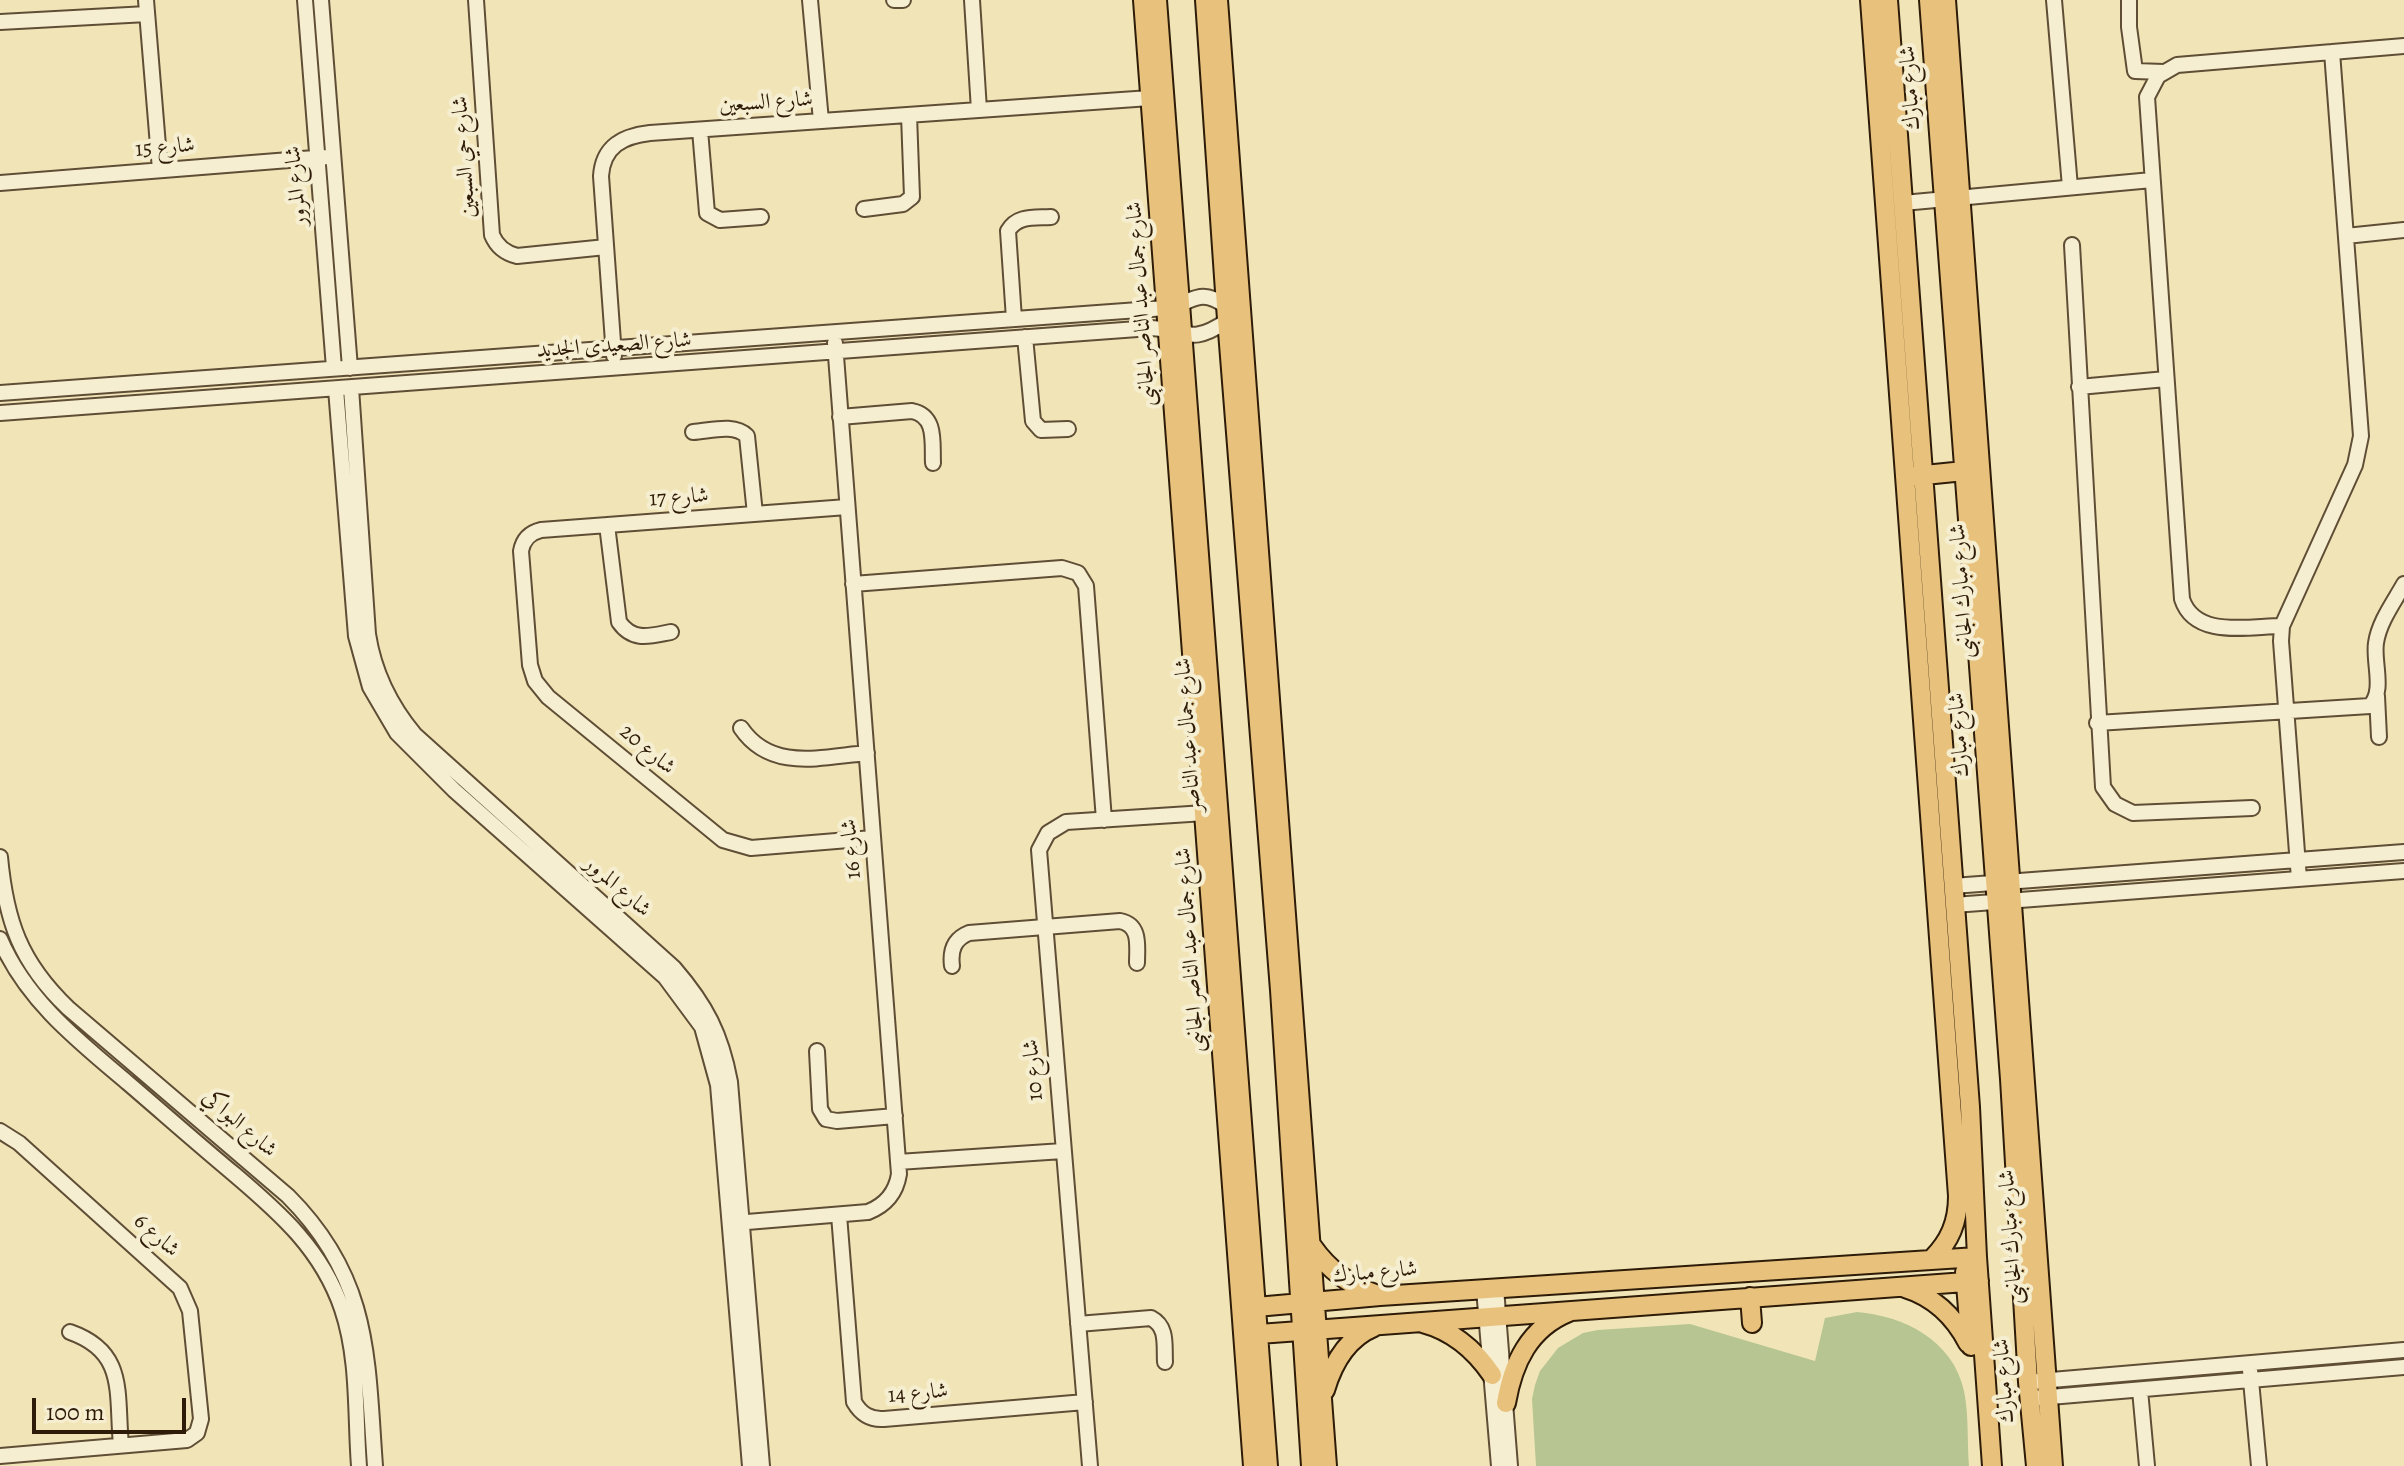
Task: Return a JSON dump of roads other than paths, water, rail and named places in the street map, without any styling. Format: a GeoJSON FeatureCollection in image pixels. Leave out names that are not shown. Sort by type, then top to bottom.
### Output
{"type":"FeatureCollection","features":[{"type":"Feature","properties":{"kind":"main road"},"geometry":{"type":"LineString","coordinates":[[1205,0],[1213,20],[1307,1303],[1324,1405],[1327,1466]]}},
{"type":"Feature","properties":{"kind":"main road"},"geometry":{"type":"LineString","coordinates":[[1218,0],[1213,20],[1226,314],[1248,488]]}},
{"type":"Feature","properties":{"kind":"main road","name":"شارع مبارك"},"geometry":{"type":"LineString","coordinates":[[1249,1308],[1490,1288],[1970,1257],[1970,1107],[1888,0]]}},
{"type":"Feature","properties":{"kind":"main road","name":"شارع مبارك"},"geometry":{"type":"LineString","coordinates":[[1929,0],[1951,198],[1964,471],[2004,902],[2010,1079],[2038,1389],[2036,1466]]}},
{"type":"Feature","properties":{"kind":"main road","name":"شارع مبارك الجانبى"},"geometry":{"type":"LineString","coordinates":[[1946,0],[1951,198],[2002,882]]}},
{"type":"Feature","properties":{"kind":"main road"},"geometry":{"type":"LineString","coordinates":[[1872,3],[1958,1208],[1947,1241],[1932,1259]]}},
{"type":"Feature","properties":{"kind":"main road"},"geometry":{"type":"LineString","coordinates":[[1151,8],[1163,170]]}},
{"type":"Feature","properties":{"kind":"main road","name":"شارع جمال عبد الناصر الجانبى"},"geometry":{"type":"LineString","coordinates":[[1151,8],[1150,98],[1163,170],[1205,813],[1249,1308],[1253,1466]]}},
{"type":"Feature","properties":{"kind":"main road"},"geometry":{"type":"LineString","coordinates":[[1890,285],[1911,311]]}},
{"type":"Feature","properties":{"kind":"main road","name":"شارع جمال عبد الناصر"},"geometry":{"type":"LineString","coordinates":[[1175,333],[1249,1308],[1259,1334],[1268,1466]]}},
{"type":"Feature","properties":{"kind":"main road"},"geometry":{"type":"LineString","coordinates":[[1904,477],[1964,471]]}},
{"type":"Feature","properties":{"kind":"main road"},"geometry":{"type":"LineString","coordinates":[[1920,690],[1937,653]]}},
{"type":"Feature","properties":{"kind":"main road"},"geometry":{"type":"LineString","coordinates":[[1286,989],[1312,1246],[1307,1303]]}},
{"type":"Feature","properties":{"kind":"main road"},"geometry":{"type":"LineString","coordinates":[[1951,1086],[1970,1107]]}},
{"type":"Feature","properties":{"kind":"main road"},"geometry":{"type":"LineString","coordinates":[[1312,1246],[1327,1265],[1346,1281],[1380,1296]]}},
{"type":"Feature","properties":{"kind":"main road"},"geometry":{"type":"LineString","coordinates":[[1970,1257],[1979,1466]]}},
{"type":"Feature","properties":{"kind":"main road"},"geometry":{"type":"LineString","coordinates":[[1794,1268],[1796,1294]]}},
{"type":"Feature","properties":{"kind":"main road"},"geometry":{"type":"LineString","coordinates":[[1259,1334],[1972,1281]]}},
{"type":"Feature","properties":{"kind":"main road","name":"شارع مبارك"},"geometry":{"type":"LineString","coordinates":[[1972,1281],[1992,1466]]}},
{"type":"Feature","properties":{"kind":"main road"},"geometry":{"type":"LineString","coordinates":[[1902,1287],[1925,1296],[1945,1311],[1961,1330],[1972,1353]]}},
{"type":"Feature","properties":{"kind":"main road"},"geometry":{"type":"LineString","coordinates":[[1750,1297],[1752,1323]]}},
{"type":"Feature","properties":{"kind":"main road"},"geometry":{"type":"LineString","coordinates":[[1500,1404],[1515,1363],[1530,1340],[1550,1321],[1574,1309]]}},
{"type":"Feature","properties":{"kind":"main road"},"geometry":{"type":"LineString","coordinates":[[1416,1322],[1442,1330],[1465,1344],[1492,1375]]}},
{"type":"Feature","properties":{"kind":"main road"},"geometry":{"type":"LineString","coordinates":[[1324,1405],[1329,1375],[1345,1349],[1368,1330],[1381,1324]]}},
{"type":"Feature","properties":{"kind":"main road"},"geometry":{"type":"LineString","coordinates":[[1310,1330],[1311,1466]]}},
{"type":"Feature","properties":{"kind":"main road"},"geometry":{"type":"LineString","coordinates":[[2038,1389],[2053,1466]]}},
{"type":"Feature","properties":{"kind":"street","name":"شارع المرور"},"geometry":{"type":"LineString","coordinates":[[305,0],[334,368]]}},
{"type":"Feature","properties":{"kind":"street","name":"شارع المرور"},"geometry":{"type":"LineString","coordinates":[[321,0],[350,368]]}},
{"type":"Feature","properties":{"kind":"street","name":"شارع حي السبعين"},"geometry":{"type":"LineString","coordinates":[[476,0],[492,235],[495,241],[505,252],[517,256],[606,247]]}},
{"type":"Feature","properties":{"kind":"street"},"geometry":{"type":"LineString","coordinates":[[810,0],[821,121]]}},
{"type":"Feature","properties":{"kind":"street"},"geometry":{"type":"LineString","coordinates":[[894,0],[903,0]]}},
{"type":"Feature","properties":{"kind":"street"},"geometry":{"type":"LineString","coordinates":[[972,0],[979,110]]}},
{"type":"Feature","properties":{"kind":"street"},"geometry":{"type":"LineString","coordinates":[[2054,0],[2070,187]]}},
{"type":"Feature","properties":{"kind":"street"},"geometry":{"type":"LineString","coordinates":[[2129,0],[2135,71],[2164,72]]}},
{"type":"Feature","properties":{"kind":"street"},"geometry":{"type":"LineString","coordinates":[[0,22],[147,7],[160,170]]}},
{"type":"Feature","properties":{"kind":"street"},"geometry":{"type":"LineString","coordinates":[[2282,626],[2205,625],[2193,618],[2184,606],[2147,97],[2153,82],[2164,72],[2184,64],[2404,46]]}},
{"type":"Feature","properties":{"kind":"street"},"geometry":{"type":"LineString","coordinates":[[2299,879],[2282,626],[2355,465],[2360,446],[2332,52]]}},
{"type":"Feature","properties":{"kind":"street","name":"شارع السبعين"},"geometry":{"type":"LineString","coordinates":[[615,368],[601,176],[603,161],[620,140],[636,135],[1150,98]]}},
{"type":"Feature","properties":{"kind":"street"},"geometry":{"type":"LineString","coordinates":[[864,209],[903,204],[912,197],[909,115]]}},
{"type":"Feature","properties":{"kind":"street"},"geometry":{"type":"LineString","coordinates":[[700,130],[707,213],[720,220],[761,217]]}},
{"type":"Feature","properties":{"kind":"street","name":"شارع 15"},"geometry":{"type":"LineString","coordinates":[[0,183],[333,157]]}},
{"type":"Feature","properties":{"kind":"street"},"geometry":{"type":"LineString","coordinates":[[1903,203],[2152,180]]}},
{"type":"Feature","properties":{"kind":"street"},"geometry":{"type":"LineString","coordinates":[[1014,319],[1008,231],[1020,219],[1051,217]]}},
{"type":"Feature","properties":{"kind":"street"},"geometry":{"type":"LineString","coordinates":[[2346,236],[2404,230]]}},
{"type":"Feature","properties":{"kind":"street"},"geometry":{"type":"LineString","coordinates":[[2072,245],[2101,780],[2110,799],[2120,808],[2140,814],[2252,808]]}},
{"type":"Feature","properties":{"kind":"street","name":"شارع الصعيدى الجديد"},"geometry":{"type":"LineString","coordinates":[[0,393],[1014,319],[1173,306],[1205,296],[1226,314],[1202,334],[1151,328],[0,413]]}},
{"type":"Feature","properties":{"kind":"street","name":"شارع 16"},"geometry":{"type":"LineString","coordinates":[[736,1222],[868,1212],[886,1202],[898,1182],[833,331]]}},
{"type":"Feature","properties":{"kind":"street"},"geometry":{"type":"LineString","coordinates":[[1025,337],[1033,421],[1041,430],[1068,429]]}},
{"type":"Feature","properties":{"kind":"street"},"geometry":{"type":"LineString","coordinates":[[248,375],[249,395]]}},
{"type":"Feature","properties":{"kind":"street"},"geometry":{"type":"LineString","coordinates":[[2079,387],[2166,379]]}},
{"type":"Feature","properties":{"kind":"street","name":"شارع المرور"},"geometry":{"type":"LineString","coordinates":[[343,388],[368,634],[386,692],[407,725],[459,785],[612,920],[682,977],[706,1009],[718,1032],[730,1082],[750,1466]]}},
{"type":"Feature","properties":{"kind":"street"},"geometry":{"type":"LineString","coordinates":[[840,417],[920,413],[931,426],[933,463]]}},
{"type":"Feature","properties":{"kind":"street"},"geometry":{"type":"LineString","coordinates":[[693,432],[733,428],[747,436],[755,514]]}},
{"type":"Feature","properties":{"kind":"street","name":"شارع 17"},"geometry":{"type":"LineString","coordinates":[[522,546],[527,537],[536,532],[847,507]]}},
{"type":"Feature","properties":{"kind":"street"},"geometry":{"type":"LineString","coordinates":[[607,525],[619,622],[638,637],[671,632]]}},
{"type":"Feature","properties":{"kind":"street","name":"شارع 20"},"geometry":{"type":"LineString","coordinates":[[522,546],[530,665],[535,681],[548,697],[716,836],[729,843],[751,848],[873,838]]}},
{"type":"Feature","properties":{"kind":"street"},"geometry":{"type":"LineString","coordinates":[[853,584],[1066,568],[1078,573],[1085,581],[1104,820]]}},
{"type":"Feature","properties":{"kind":"street"},"geometry":{"type":"LineString","coordinates":[[2379,737],[2375,650],[2378,634],[2404,584]]}},
{"type":"Feature","properties":{"kind":"street"},"geometry":{"type":"LineString","coordinates":[[2097,723],[2366,707],[2377,696]]}},
{"type":"Feature","properties":{"kind":"street"},"geometry":{"type":"LineString","coordinates":[[741,728],[761,750],[783,759],[867,753]]}},
{"type":"Feature","properties":{"kind":"street","name":"شارع 10"},"geometry":{"type":"LineString","coordinates":[[1090,1466],[1038,857],[1044,839],[1053,828],[1066,822],[1205,813]]}},
{"type":"Feature","properties":{"kind":"street"},"geometry":{"type":"LineString","coordinates":[[1953,886],[2404,852]]}},
{"type":"Feature","properties":{"kind":"street","name":"شارع البواكي"},"geometry":{"type":"LineString","coordinates":[[0,857],[5,902],[18,942],[46,985],[68,1008],[288,1196],[307,1215],[337,1258],[353,1294],[363,1332],[375,1466]]}},
{"type":"Feature","properties":{"kind":"street"},"geometry":{"type":"LineString","coordinates":[[1954,905],[2404,871]]}},
{"type":"Feature","properties":{"kind":"street"},"geometry":{"type":"LineString","coordinates":[[952,966],[954,946],[964,935],[1127,923],[1136,935],[1137,963]]}},
{"type":"Feature","properties":{"kind":"street","name":"شارع البواكي"},"geometry":{"type":"LineString","coordinates":[[0,939],[22,981],[50,1014],[277,1211],[309,1246],[334,1288],[349,1334],[359,1466]]}},
{"type":"Feature","properties":{"kind":"street"},"geometry":{"type":"LineString","coordinates":[[817,1051],[820,1109],[826,1119],[895,1116]]}},
{"type":"Feature","properties":{"kind":"street","name":"شارع 6"},"geometry":{"type":"LineString","coordinates":[[0,1131],[19,1143],[180,1288],[190,1311],[201,1419],[197,1433],[187,1440],[121,1445]]}},
{"type":"Feature","properties":{"kind":"street"},"geometry":{"type":"LineString","coordinates":[[898,1162],[1063,1151]]}},
{"type":"Feature","properties":{"kind":"street","name":"شارع 14"},"geometry":{"type":"LineString","coordinates":[[839,1215],[854,1402],[861,1412],[878,1419],[1085,1402]]}},
{"type":"Feature","properties":{"kind":"street","name":"شارع المرور"},"geometry":{"type":"LineString","coordinates":[[736,1222],[762,1466]]}},
{"type":"Feature","properties":{"kind":"street"},"geometry":{"type":"LineString","coordinates":[[1490,1288],[1500,1404],[1510,1466]]}},
{"type":"Feature","properties":{"kind":"street"},"geometry":{"type":"LineString","coordinates":[[1492,1315],[1492,1375],[1500,1404],[1499,1466]]}},
{"type":"Feature","properties":{"kind":"street"},"geometry":{"type":"LineString","coordinates":[[1078,1324],[1147,1317],[1155,1319],[1164,1332],[1165,1362]]}},
{"type":"Feature","properties":{"kind":"street"},"geometry":{"type":"LineString","coordinates":[[0,1456],[121,1445],[111,1363],[94,1342],[70,1332]]}},
{"type":"Feature","properties":{"kind":"street"},"geometry":{"type":"LineString","coordinates":[[2038,1389],[2137,1372],[2404,1350]]}},
{"type":"Feature","properties":{"kind":"street"},"geometry":{"type":"LineString","coordinates":[[2249,1362],[2259,1466]]}},
{"type":"Feature","properties":{"kind":"street"},"geometry":{"type":"LineString","coordinates":[[2038,1389],[2139,1390],[2404,1367]]}},
{"type":"Feature","properties":{"kind":"street"},"geometry":{"type":"LineString","coordinates":[[2137,1372],[2147,1466]]}}]}
